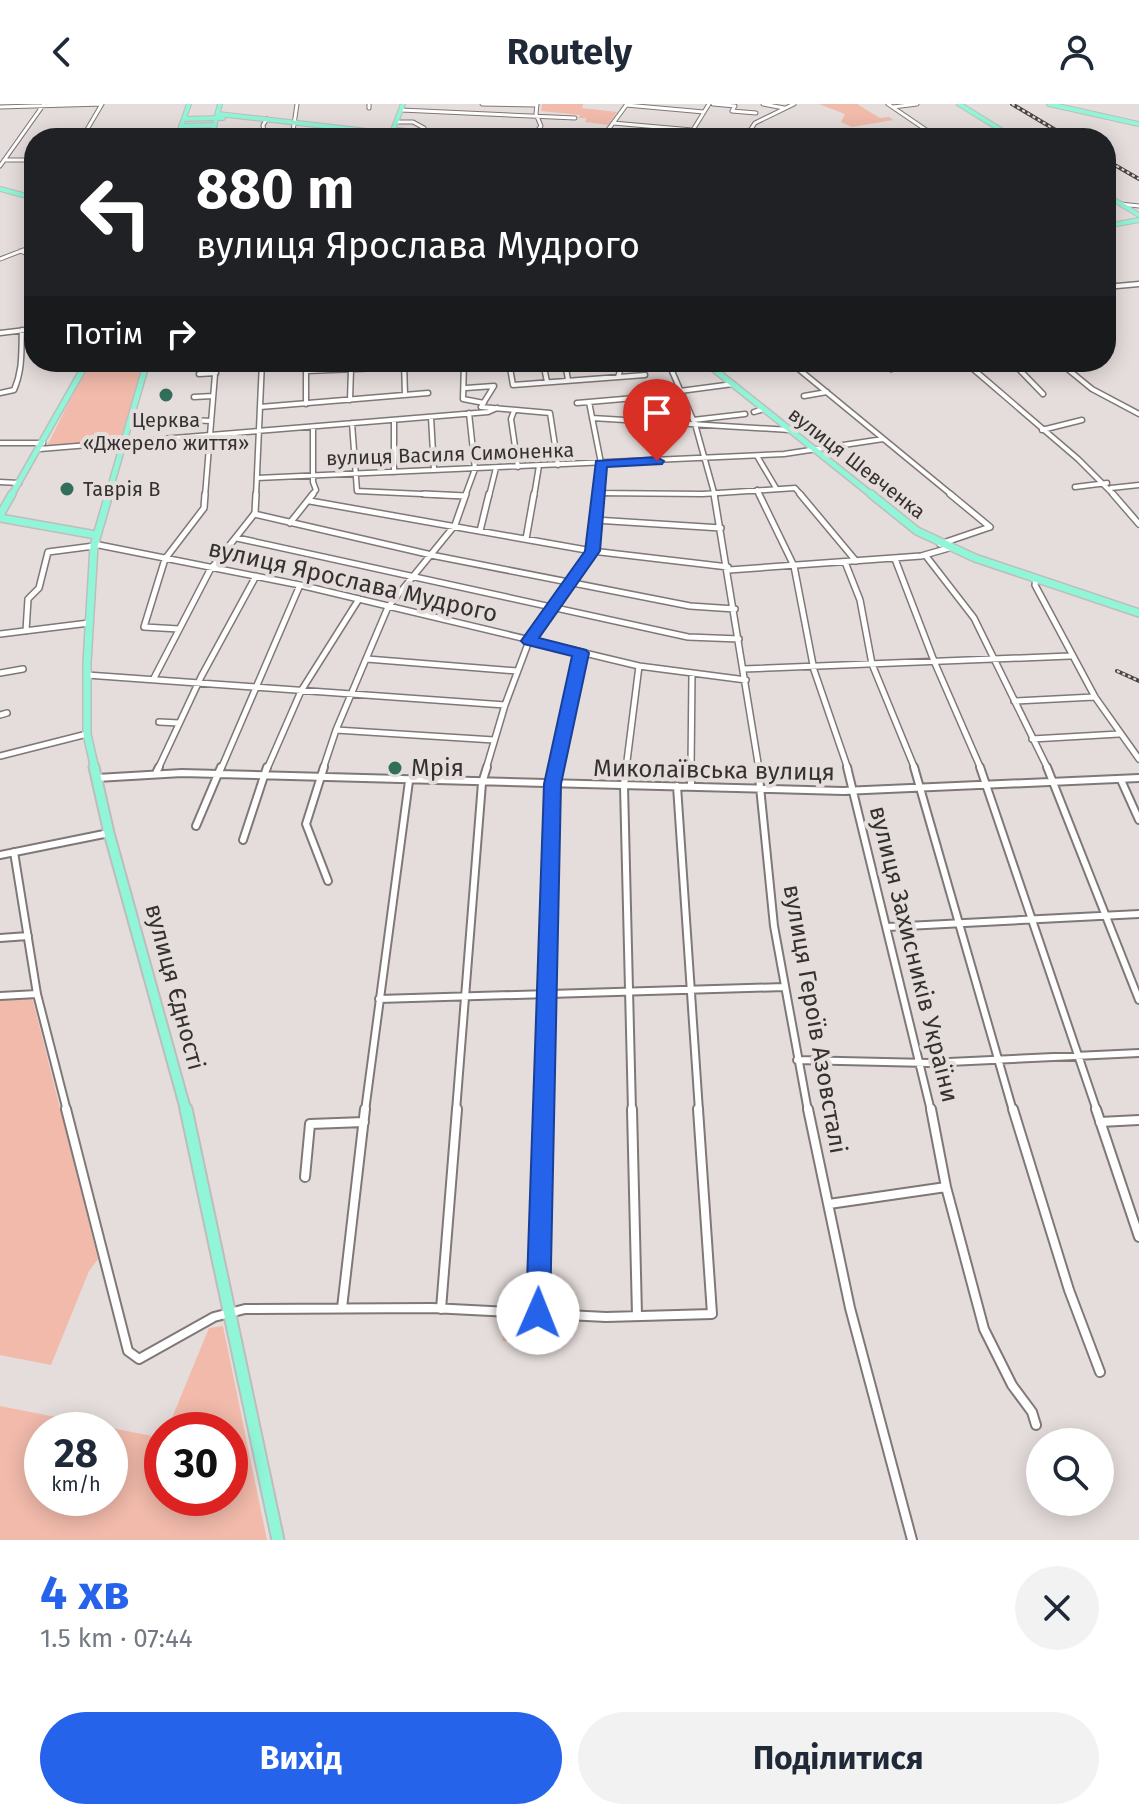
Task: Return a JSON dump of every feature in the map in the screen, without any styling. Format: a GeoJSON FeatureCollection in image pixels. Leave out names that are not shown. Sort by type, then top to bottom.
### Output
{"type":"FeatureCollection","features":[{"type":"Feature","properties":{"kind":"main road"},"geometry":{"type":"LineString","coordinates":[[189,104],[181,126],[215,125]]}},
{"type":"Feature","properties":{"kind":"main road"},"geometry":{"type":"LineString","coordinates":[[214,128],[220,104]]}},
{"type":"Feature","properties":{"kind":"main road"},"geometry":{"type":"LineString","coordinates":[[959,104],[998,128]]}},
{"type":"Feature","properties":{"kind":"main road"},"geometry":{"type":"LineString","coordinates":[[1049,104],[1139,124]]}},
{"type":"Feature","properties":{"kind":"main road"},"geometry":{"type":"LineString","coordinates":[[398,128],[402,107]]}},
{"type":"Feature","properties":{"kind":"main road"},"geometry":{"type":"LineString","coordinates":[[184,119],[252,117],[359,128]]}},
{"type":"Feature","properties":{"kind":"main road"},"geometry":{"type":"LineString","coordinates":[[0,189],[24,195]]}},
{"type":"Feature","properties":{"kind":"main road"},"geometry":{"type":"LineString","coordinates":[[1116,201],[1137,215]]}},
{"type":"Feature","properties":{"kind":"main road"},"geometry":{"type":"LineString","coordinates":[[1116,204],[1120,204]]}},
{"type":"Feature","properties":{"kind":"main road"},"geometry":{"type":"LineString","coordinates":[[1116,222],[1137,215]]}},
{"type":"Feature","properties":{"kind":"main road"},"geometry":{"type":"LineString","coordinates":[[0,516],[82,372]]}},
{"type":"Feature","properties":{"kind":"main road","name":"вулиця Єдності"},"geometry":{"type":"LineString","coordinates":[[144,372],[95,541],[89,623],[87,734],[109,833],[186,1110],[278,1540]]}},
{"type":"Feature","properties":{"kind":"main road","name":"вулиця Шевченка"},"geometry":{"type":"LineString","coordinates":[[717,372],[902,521],[940,544],[1139,613]]}},
{"type":"Feature","properties":{"kind":"main road","name":"вулиця Ярослава Мудрого"},"geometry":{"type":"LineString","coordinates":[[0,516],[95,541]]}},
{"type":"Feature","properties":{"kind":"street"},"geometry":{"type":"LineString","coordinates":[[0,107],[102,104]]}},
{"type":"Feature","properties":{"kind":"street"},"geometry":{"type":"LineString","coordinates":[[88,128],[102,104]]}},
{"type":"Feature","properties":{"kind":"street"},"geometry":{"type":"LineString","coordinates":[[294,128],[297,104]]}},
{"type":"Feature","properties":{"kind":"street"},"geometry":{"type":"LineString","coordinates":[[446,113],[452,104]]}},
{"type":"Feature","properties":{"kind":"street"},"geometry":{"type":"LineString","coordinates":[[482,104],[537,105],[540,128]]}},
{"type":"Feature","properties":{"kind":"street"},"geometry":{"type":"LineString","coordinates":[[609,128],[627,104],[704,112]]}},
{"type":"Feature","properties":{"kind":"street"},"geometry":{"type":"LineString","coordinates":[[685,110],[689,104]]}},
{"type":"Feature","properties":{"kind":"street"},"geometry":{"type":"LineString","coordinates":[[693,128],[711,104],[735,106],[732,111],[756,113]]}},
{"type":"Feature","properties":{"kind":"street"},"geometry":{"type":"LineString","coordinates":[[763,104],[784,108]]}},
{"type":"Feature","properties":{"kind":"street"},"geometry":{"type":"LineString","coordinates":[[750,128],[794,104]]}},
{"type":"Feature","properties":{"kind":"street"},"geometry":{"type":"LineString","coordinates":[[891,106],[917,104]]}},
{"type":"Feature","properties":{"kind":"street"},"geometry":{"type":"LineString","coordinates":[[26,128],[43,105]]}},
{"type":"Feature","properties":{"kind":"street"},"geometry":{"type":"LineString","coordinates":[[891,106],[923,128]]}},
{"type":"Feature","properties":{"kind":"street"},"geometry":{"type":"LineString","coordinates":[[402,107],[446,113],[575,118]]}},
{"type":"Feature","properties":{"kind":"street"},"geometry":{"type":"LineString","coordinates":[[263,128],[267,119]]}},
{"type":"Feature","properties":{"kind":"street"},"geometry":{"type":"LineString","coordinates":[[403,128],[413,122],[424,128]]}},
{"type":"Feature","properties":{"kind":"street"},"geometry":{"type":"LineString","coordinates":[[613,123],[669,128]]}},
{"type":"Feature","properties":{"kind":"street"},"geometry":{"type":"LineString","coordinates":[[0,166],[24,131]]}},
{"type":"Feature","properties":{"kind":"street"},"geometry":{"type":"LineString","coordinates":[[3,160],[24,160]]}},
{"type":"Feature","properties":{"kind":"street"},"geometry":{"type":"LineString","coordinates":[[1120,204],[1139,206]]}},
{"type":"Feature","properties":{"kind":"street"},"geometry":{"type":"LineString","coordinates":[[1137,215],[1132,208],[1139,206]]}},
{"type":"Feature","properties":{"kind":"street"},"geometry":{"type":"LineString","coordinates":[[0,259],[24,250]]}},
{"type":"Feature","properties":{"kind":"street"},"geometry":{"type":"LineString","coordinates":[[20,251],[24,252]]}},
{"type":"Feature","properties":{"kind":"street"},"geometry":{"type":"LineString","coordinates":[[1116,286],[1139,284]]}},
{"type":"Feature","properties":{"kind":"street"},"geometry":{"type":"LineString","coordinates":[[0,333],[22,330],[24,353]]}},
{"type":"Feature","properties":{"kind":"street"},"geometry":{"type":"LineString","coordinates":[[0,393],[14,390],[24,367]]}},
{"type":"Feature","properties":{"kind":"street"},"geometry":{"type":"LineString","coordinates":[[154,678],[214,567],[254,514],[262,372]]}},
{"type":"Feature","properties":{"kind":"street"},"geometry":{"type":"LineString","coordinates":[[306,404],[307,372]]}},
{"type":"Feature","properties":{"kind":"street"},"geometry":{"type":"LineString","coordinates":[[350,400],[351,372]]}},
{"type":"Feature","properties":{"kind":"street"},"geometry":{"type":"LineString","coordinates":[[404,372],[405,395]]}},
{"type":"Feature","properties":{"kind":"street"},"geometry":{"type":"LineString","coordinates":[[465,372],[463,399],[514,411],[550,413],[558,465]]}},
{"type":"Feature","properties":{"kind":"street"},"geometry":{"type":"LineString","coordinates":[[510,372],[512,385],[645,375]]}},
{"type":"Feature","properties":{"kind":"street"},"geometry":{"type":"LineString","coordinates":[[545,372],[547,382]]}},
{"type":"Feature","properties":{"kind":"street"},"geometry":{"type":"LineString","coordinates":[[567,372],[568,380]]}},
{"type":"Feature","properties":{"kind":"street"},"geometry":{"type":"LineString","coordinates":[[618,377],[620,372]]}},
{"type":"Feature","properties":{"kind":"street","name":"вулиця Героїв Азовсталі"},"geometry":{"type":"LineString","coordinates":[[672,372],[694,422],[714,493],[762,789],[774,926],[797,1060],[850,1308],[912,1540]]}},
{"type":"Feature","properties":{"kind":"street"},"geometry":{"type":"LineString","coordinates":[[802,372],[990,527],[940,544]]}},
{"type":"Feature","properties":{"kind":"street"},"geometry":{"type":"LineString","coordinates":[[976,372],[1109,486],[1139,524]]}},
{"type":"Feature","properties":{"kind":"street"},"geometry":{"type":"LineString","coordinates":[[1022,372],[1043,394]]}},
{"type":"Feature","properties":{"kind":"street"},"geometry":{"type":"LineString","coordinates":[[1071,372],[1092,389],[1139,414]]}},
{"type":"Feature","properties":{"kind":"street"},"geometry":{"type":"LineString","coordinates":[[179,629],[144,627],[167,557],[204,508],[216,373],[199,374]]}},
{"type":"Feature","properties":{"kind":"street"},"geometry":{"type":"LineString","coordinates":[[577,403],[733,384]]}},
{"type":"Feature","properties":{"kind":"street"},"geometry":{"type":"LineString","coordinates":[[466,388],[494,386],[473,413]]}},
{"type":"Feature","properties":{"kind":"street"},"geometry":{"type":"LineString","coordinates":[[804,396],[827,392]]}},
{"type":"Feature","properties":{"kind":"street"},"geometry":{"type":"LineString","coordinates":[[260,407],[428,393]]}},
{"type":"Feature","properties":{"kind":"street"},"geometry":{"type":"LineString","coordinates":[[194,397],[213,396]]}},
{"type":"Feature","properties":{"kind":"street"},"geometry":{"type":"LineString","coordinates":[[441,1309],[482,783],[505,705],[529,641],[592,551],[601,463],[589,402]]}},
{"type":"Feature","properties":{"kind":"street"},"geometry":{"type":"LineString","coordinates":[[0,443],[42,446],[122,443],[431,417],[497,408]]}},
{"type":"Feature","properties":{"kind":"street"},"geometry":{"type":"LineString","coordinates":[[754,412],[764,409]]}},
{"type":"Feature","properties":{"kind":"street"},"geometry":{"type":"LineString","coordinates":[[514,411],[511,419],[518,467]]}},
{"type":"Feature","properties":{"kind":"street"},"geometry":{"type":"LineString","coordinates":[[328,881],[306,824],[336,730],[388,607],[455,525],[475,469],[473,413]]}},
{"type":"Feature","properties":{"kind":"street"},"geometry":{"type":"LineString","coordinates":[[694,422],[745,414]]}},
{"type":"Feature","properties":{"kind":"street"},"geometry":{"type":"LineString","coordinates":[[431,417],[434,470]]}},
{"type":"Feature","properties":{"kind":"street"},"geometry":{"type":"LineString","coordinates":[[592,418],[790,430]]}},
{"type":"Feature","properties":{"kind":"street"},"geometry":{"type":"LineString","coordinates":[[189,420],[211,421]]}},
{"type":"Feature","properties":{"kind":"street"},"geometry":{"type":"LineString","coordinates":[[394,420],[394,472]]}},
{"type":"Feature","properties":{"kind":"street"},"geometry":{"type":"LineString","coordinates":[[1042,430],[1082,420]]}},
{"type":"Feature","properties":{"kind":"street"},"geometry":{"type":"LineString","coordinates":[[648,421],[657,461]]}},
{"type":"Feature","properties":{"kind":"street"},"geometry":{"type":"LineString","coordinates":[[352,423],[357,491],[465,496]]}},
{"type":"Feature","properties":{"kind":"street"},"geometry":{"type":"LineString","coordinates":[[290,523],[316,490],[313,427]]}},
{"type":"Feature","properties":{"kind":"street","name":"вулиця Василя Симоненка"},"geometry":{"type":"LineString","coordinates":[[257,478],[757,456],[816,451],[883,439]]}},
{"type":"Feature","properties":{"kind":"street"},"geometry":{"type":"LineString","coordinates":[[757,456],[776,488]]}},
{"type":"Feature","properties":{"kind":"street"},"geometry":{"type":"LineString","coordinates":[[526,539],[539,466]]}},
{"type":"Feature","properties":{"kind":"street"},"geometry":{"type":"LineString","coordinates":[[480,531],[496,468]]}},
{"type":"Feature","properties":{"kind":"street"},"geometry":{"type":"LineString","coordinates":[[0,482],[19,483]]}},
{"type":"Feature","properties":{"kind":"street"},"geometry":{"type":"LineString","coordinates":[[1075,487],[1139,485]]}},
{"type":"Feature","properties":{"kind":"street"},"geometry":{"type":"LineString","coordinates":[[596,493],[714,493],[792,487],[801,492],[856,561]]}},
{"type":"Feature","properties":{"kind":"street","name":"вулиця Захисників України"},"geometry":{"type":"LineString","coordinates":[[757,490],[794,566],[813,667],[854,791],[934,1122],[946,1187],[984,1329],[1012,1385],[1032,1412],[1036,1425]]}},
{"type":"Feature","properties":{"kind":"street"},"geometry":{"type":"LineString","coordinates":[[310,501],[592,551],[728,568],[895,559],[926,556],[949,548]]}},
{"type":"Feature","properties":{"kind":"street"},"geometry":{"type":"LineString","coordinates":[[254,514],[432,555],[690,606],[735,609]]}},
{"type":"Feature","properties":{"kind":"street"},"geometry":{"type":"LineString","coordinates":[[595,520],[721,528]]}},
{"type":"Feature","properties":{"kind":"street"},"geometry":{"type":"LineString","coordinates":[[237,538],[688,637],[739,639]]}},
{"type":"Feature","properties":{"kind":"street"},"geometry":{"type":"LineString","coordinates":[[26,631],[28,599],[39,588],[48,552],[95,541]]}},
{"type":"Feature","properties":{"kind":"street","name":"вулиця Ярослава Мудрого"},"geometry":{"type":"LineString","coordinates":[[95,541],[300,585],[639,666],[746,680]]}},
{"type":"Feature","properties":{"kind":"street"},"geometry":{"type":"LineString","coordinates":[[926,556],[974,618],[1054,781],[1108,916],[1135,972],[1139,1000]]}},
{"type":"Feature","properties":{"kind":"street"},"geometry":{"type":"LineString","coordinates":[[895,559],[934,661],[987,782],[1139,1237]]}},
{"type":"Feature","properties":{"kind":"street"},"geometry":{"type":"LineString","coordinates":[[845,562],[860,600],[872,664],[922,787],[998,1062],[1069,1290],[1100,1372]]}},
{"type":"Feature","properties":{"kind":"street"},"geometry":{"type":"LineString","coordinates":[[156,773],[159,760],[256,576]]}},
{"type":"Feature","properties":{"kind":"street"},"geometry":{"type":"LineString","coordinates":[[1036,578],[1035,585],[1070,656],[1094,697],[1139,759]]}},
{"type":"Feature","properties":{"kind":"street"},"geometry":{"type":"LineString","coordinates":[[196,826],[300,585]]}},
{"type":"Feature","properties":{"kind":"street"},"geometry":{"type":"LineString","coordinates":[[243,840],[264,775],[301,691],[359,599]]}},
{"type":"Feature","properties":{"kind":"street"},"geometry":{"type":"LineString","coordinates":[[0,634],[89,623]]}},
{"type":"Feature","properties":{"kind":"street"},"geometry":{"type":"LineString","coordinates":[[538,1313],[552,784],[581,653]]}},
{"type":"Feature","properties":{"kind":"street"},"geometry":{"type":"LineString","coordinates":[[743,669],[1070,656]]}},
{"type":"Feature","properties":{"kind":"street"},"geometry":{"type":"LineString","coordinates":[[367,659],[517,671]]}},
{"type":"Feature","properties":{"kind":"street"},"geometry":{"type":"LineString","coordinates":[[637,1315],[624,786],[639,666]]}},
{"type":"Feature","properties":{"kind":"street"},"geometry":{"type":"LineString","coordinates":[[0,673],[23,669]]}},
{"type":"Feature","properties":{"kind":"street"},"geometry":{"type":"LineString","coordinates":[[691,786],[692,674]]}},
{"type":"Feature","properties":{"kind":"street"},"geometry":{"type":"LineString","coordinates":[[87,675],[505,705]]}},
{"type":"Feature","properties":{"kind":"street"},"geometry":{"type":"LineString","coordinates":[[1014,701],[1094,697]]}},
{"type":"Feature","properties":{"kind":"street"},"geometry":{"type":"LineString","coordinates":[[159,722],[179,723]]}},
{"type":"Feature","properties":{"kind":"street"},"geometry":{"type":"LineString","coordinates":[[336,730],[494,740]]}},
{"type":"Feature","properties":{"kind":"street"},"geometry":{"type":"LineString","coordinates":[[0,756],[87,734]]}},
{"type":"Feature","properties":{"kind":"street"},"geometry":{"type":"LineString","coordinates":[[1032,739],[1119,734]]}},
{"type":"Feature","properties":{"kind":"street","name":"Миколаївська вулиця"},"geometry":{"type":"LineString","coordinates":[[97,778],[156,773],[218,774],[854,791],[987,782],[1139,778]]}},
{"type":"Feature","properties":{"kind":"street"},"geometry":{"type":"LineString","coordinates":[[1121,780],[1139,820]]}},
{"type":"Feature","properties":{"kind":"street"},"geometry":{"type":"LineString","coordinates":[[342,1308],[409,781]]}},
{"type":"Feature","properties":{"kind":"street"},"geometry":{"type":"LineString","coordinates":[[14,852],[37,994],[128,1351],[139,1359],[214,1317],[231,1311],[342,1308],[712,1314],[677,786]]}},
{"type":"Feature","properties":{"kind":"street"},"geometry":{"type":"LineString","coordinates":[[0,855],[109,833]]}},
{"type":"Feature","properties":{"kind":"street"},"geometry":{"type":"LineString","coordinates":[[887,927],[1139,914]]}},
{"type":"Feature","properties":{"kind":"street"},"geometry":{"type":"LineString","coordinates":[[0,938],[28,936]]}},
{"type":"Feature","properties":{"kind":"street"},"geometry":{"type":"LineString","coordinates":[[379,999],[784,987]]}},
{"type":"Feature","properties":{"kind":"street"},"geometry":{"type":"LineString","coordinates":[[0,996],[37,994]]}},
{"type":"Feature","properties":{"kind":"street"},"geometry":{"type":"LineString","coordinates":[[797,1060],[998,1062],[1139,1053]]}},
{"type":"Feature","properties":{"kind":"street"},"geometry":{"type":"LineString","coordinates":[[1100,1122],[1139,1120]]}},
{"type":"Feature","properties":{"kind":"street"},"geometry":{"type":"LineString","coordinates":[[305,1177],[310,1124],[364,1122]]}},
{"type":"Feature","properties":{"kind":"street"},"geometry":{"type":"LineString","coordinates":[[829,1204],[946,1187]]}},
{"type":"Feature","properties":{"kind":"shaded area"},"geometry":{"type":"Polygon","coordinates":[[[542,104],[583,104],[582,108],[617,112],[608,125],[585,122],[587,118],[579,118],[580,115],[541,111],[542,104]]]}},
{"type":"Feature","properties":{"kind":"shaded area"},"geometry":{"type":"Polygon","coordinates":[[[819,104],[857,104],[880,118],[893,120],[852,127],[841,122],[845,114],[819,104]]]}},
{"type":"Feature","properties":{"kind":"shaded area"},"geometry":{"type":"Polygon","coordinates":[[[84,372],[142,372],[122,438],[117,441],[47,446],[84,372]]]}},
{"type":"Feature","properties":{"kind":"shaded area"},"geometry":{"type":"Polygon","coordinates":[[[0,997],[30,998],[33,1001],[98,1259],[89,1271],[51,1365],[0,1355],[0,997]]]}},
{"type":"Feature","properties":{"kind":"shaded area"},"geometry":{"type":"Polygon","coordinates":[[[500,1317],[547,1319],[549,1340],[503,1341],[500,1317]]]}},
{"type":"Feature","properties":{"kind":"shaded area"},"geometry":{"type":"Polygon","coordinates":[[[223,1326],[241,1412],[174,1412],[209,1328],[223,1326]]]}},
{"type":"Feature","properties":{"kind":"shaded area"},"geometry":{"type":"Polygon","coordinates":[[[0,1406],[30,1412],[24,1412],[24,1516],[128,1516],[128,1431],[144,1434],[144,1516],[248,1516],[248,1448],[267,1540],[0,1540],[0,1406]]]}},
{"type":"Feature","properties":{"kind":"railway"},"geometry":{"type":"LineString","coordinates":[[1012,104],[1052,128]]}},
{"type":"Feature","properties":{"kind":"railway"},"geometry":{"type":"LineString","coordinates":[[1116,166],[1139,179]]}},
{"type":"Feature","properties":{"kind":"railway"},"geometry":{"type":"LineString","coordinates":[[1117,671],[1139,681]]}},
{"type":"Feature","properties":{"kind":"place","name":"Церква «Джерело життя»"},"geometry":{"type":"Point","coordinates":[166,395]}},
{"type":"Feature","properties":{"kind":"place","name":"Таврія В"},"geometry":{"type":"Point","coordinates":[67,489]}},
{"type":"Feature","properties":{"kind":"place","name":"Мрія"},"geometry":{"type":"Point","coordinates":[395,768]}},
{"type":"Feature","properties":{"kind":"route"},"geometry":{"type":"LineString","coordinates":[[538,1313],[552,784],[581,653],[529,641],[592,551],[601,463],[657,461]]}}]}
